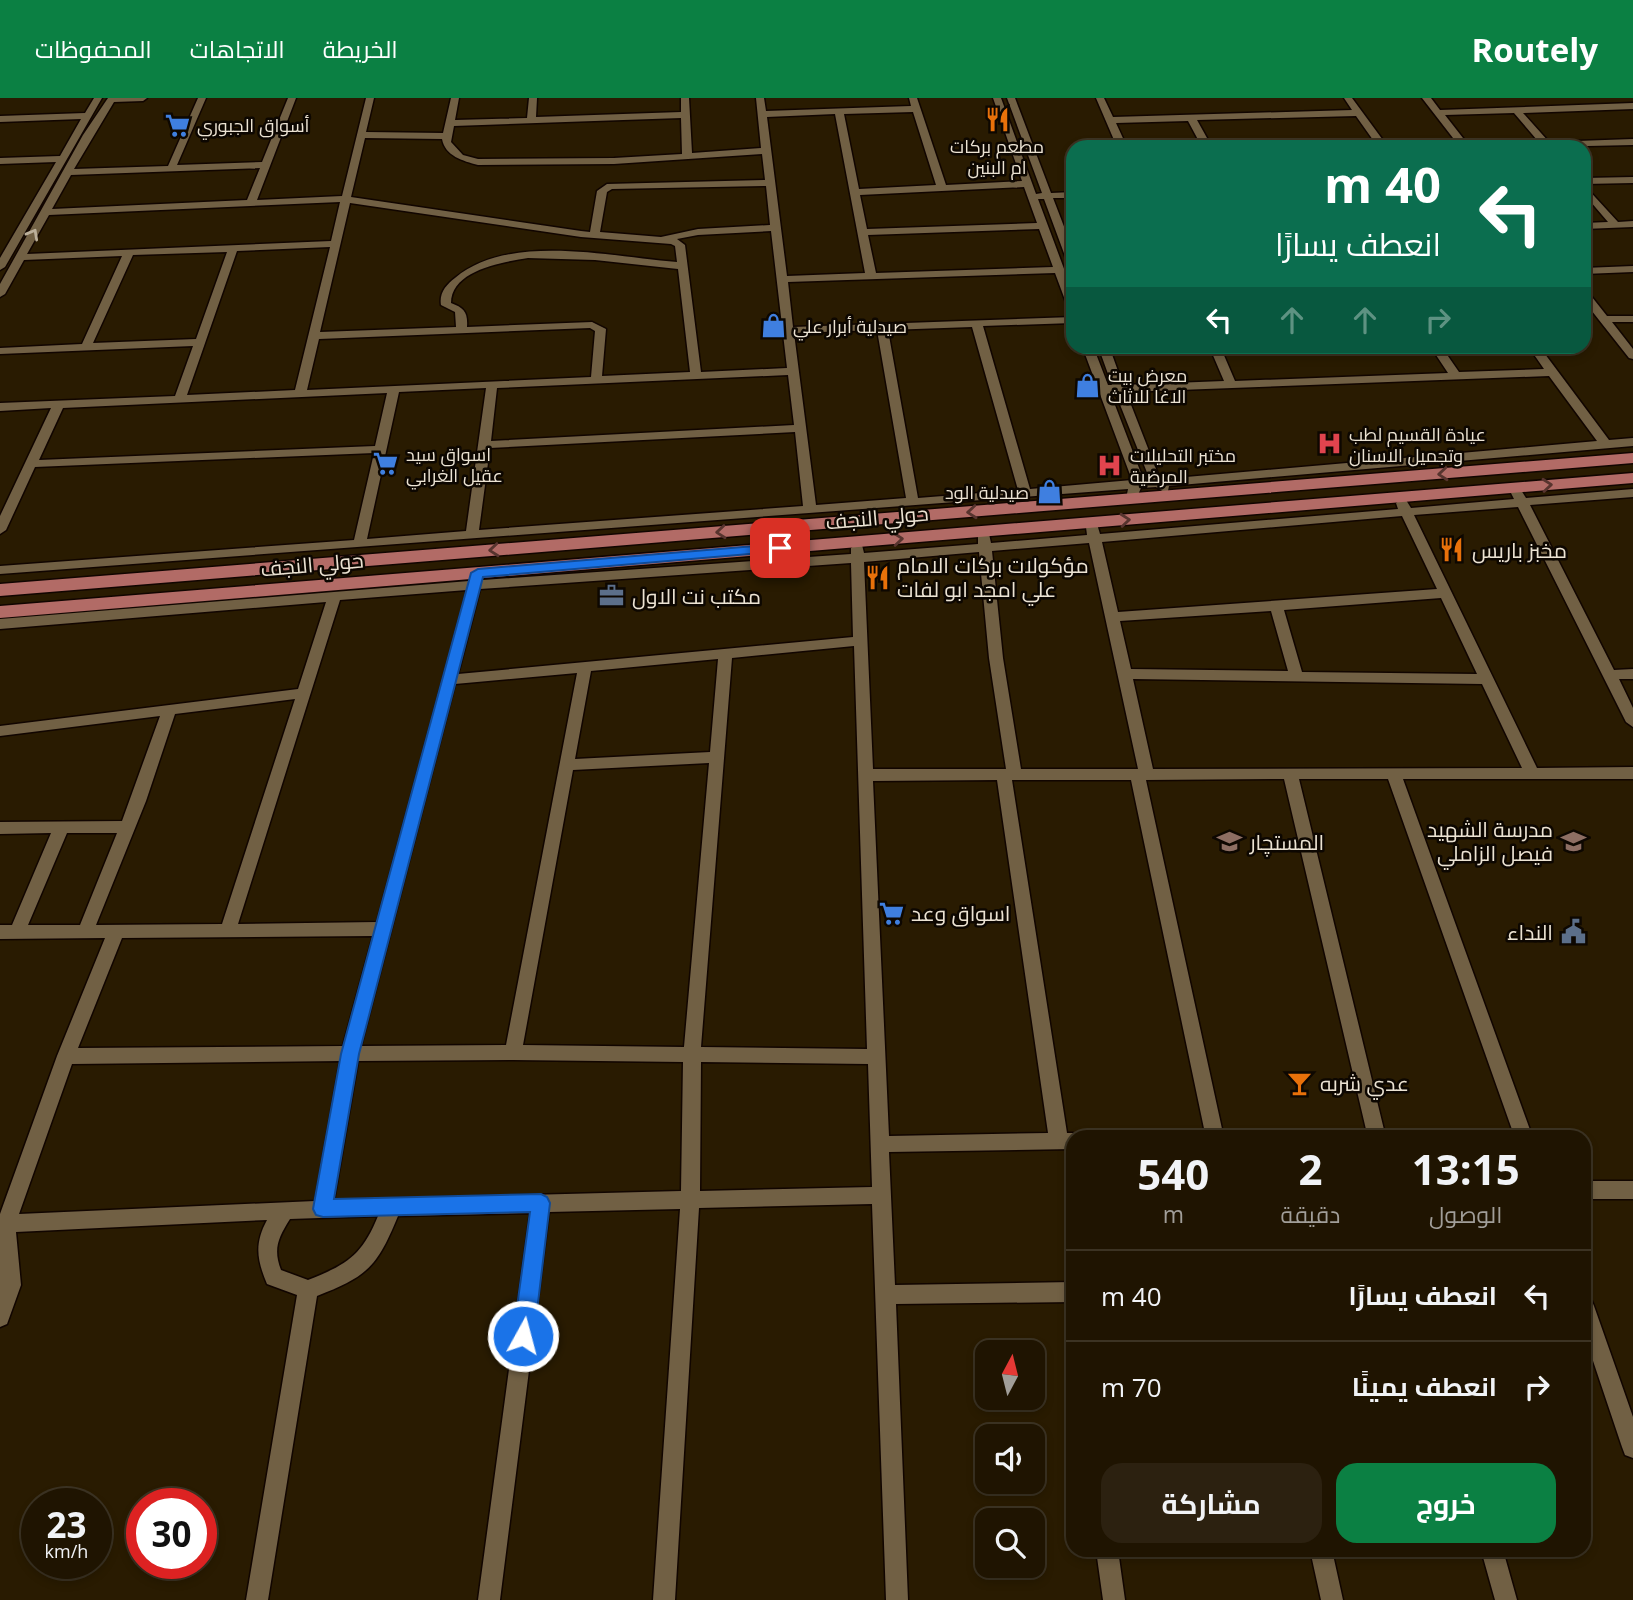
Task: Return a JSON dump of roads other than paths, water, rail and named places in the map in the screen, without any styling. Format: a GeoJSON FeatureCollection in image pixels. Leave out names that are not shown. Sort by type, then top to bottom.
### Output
{"type":"FeatureCollection","features":[{"type":"Feature","properties":{"kind":"main road","name":"حولي النجف"},"geometry":{"type":"LineString","coordinates":[[0,590],[750,529],[1133,492],[1175,495],[1633,458]]}},
{"type":"Feature","properties":{"kind":"main road","name":"حولي النجف"},"geometry":{"type":"LineString","coordinates":[[1,623],[243,598],[609,568],[688,555],[755,550],[857,550],[1627,486]]}},
{"type":"Feature","properties":{"kind":"main road"},"geometry":{"type":"LineString","coordinates":[[750,529],[747,542],[755,550]]}},
{"type":"Feature","properties":{"kind":"main road"},"geometry":{"type":"LineString","coordinates":[[688,555],[696,545],[689,534]]}},
{"type":"Feature","properties":{"kind":"street"},"geometry":{"type":"LineString","coordinates":[[0,267],[98,98]]}},
{"type":"Feature","properties":{"kind":"street"},"geometry":{"type":"LineString","coordinates":[[1,288],[112,98],[143,98]]}},
{"type":"Feature","properties":{"kind":"street"},"geometry":{"type":"LineString","coordinates":[[171,169],[202,98]]}},
{"type":"Feature","properties":{"kind":"street"},"geometry":{"type":"LineString","coordinates":[[251,203],[292,98]]}},
{"type":"Feature","properties":{"kind":"street"},"geometry":{"type":"LineString","coordinates":[[300,394],[370,98]]}},
{"type":"Feature","properties":{"kind":"street"},"geometry":{"type":"LineString","coordinates":[[455,98],[446,142],[460,157],[478,162],[643,159],[766,151]]}},
{"type":"Feature","properties":{"kind":"street"},"geometry":{"type":"LineString","coordinates":[[531,120],[533,98]]}},
{"type":"Feature","properties":{"kind":"street"},"geometry":{"type":"LineString","coordinates":[[685,98],[687,156]]}},
{"type":"Feature","properties":{"kind":"street"},"geometry":{"type":"LineString","coordinates":[[760,98],[810,510]]}},
{"type":"Feature","properties":{"kind":"street"},"geometry":{"type":"LineString","coordinates":[[914,98],[942,188]]}},
{"type":"Feature","properties":{"kind":"street"},"geometry":{"type":"LineString","coordinates":[[997,98],[1066,289]]}},
{"type":"Feature","properties":{"kind":"street"},"geometry":{"type":"LineString","coordinates":[[1011,98],[1048,196],[1066,234]]}},
{"type":"Feature","properties":{"kind":"street"},"geometry":{"type":"LineString","coordinates":[[1100,98],[1119,140]]}},
{"type":"Feature","properties":{"kind":"street"},"geometry":{"type":"LineString","coordinates":[[1348,98],[1378,140]]}},
{"type":"Feature","properties":{"kind":"street"},"geometry":{"type":"LineString","coordinates":[[1426,98],[1459,140]]}},
{"type":"Feature","properties":{"kind":"street"},"geometry":{"type":"LineString","coordinates":[[1438,113],[1633,106]]}},
{"type":"Feature","properties":{"kind":"street"},"geometry":{"type":"LineString","coordinates":[[762,114],[917,109]]}},
{"type":"Feature","properties":{"kind":"street"},"geometry":{"type":"LineString","coordinates":[[1516,110],[1542,140]]}},
{"type":"Feature","properties":{"kind":"street"},"geometry":{"type":"LineString","coordinates":[[839,112],[871,276]]}},
{"type":"Feature","properties":{"kind":"street"},"geometry":{"type":"LineString","coordinates":[[1110,120],[1358,113]]}},
{"type":"Feature","properties":{"kind":"street"},"geometry":{"type":"LineString","coordinates":[[0,119],[86,116]]}},
{"type":"Feature","properties":{"kind":"street"},"geometry":{"type":"LineString","coordinates":[[450,123],[685,116]]}},
{"type":"Feature","properties":{"kind":"street"},"geometry":{"type":"LineString","coordinates":[[1191,118],[1203,140]]}},
{"type":"Feature","properties":{"kind":"street"},"geometry":{"type":"LineString","coordinates":[[361,135],[447,136]]}},
{"type":"Feature","properties":{"kind":"street"},"geometry":{"type":"LineString","coordinates":[[1591,144],[1633,142]]}},
{"type":"Feature","properties":{"kind":"street"},"geometry":{"type":"LineString","coordinates":[[0,161],[61,159]]}},
{"type":"Feature","properties":{"kind":"street"},"geometry":{"type":"LineString","coordinates":[[643,159],[643,185]]}},
{"type":"Feature","properties":{"kind":"street"},"geometry":{"type":"LineString","coordinates":[[67,172],[266,165]]}},
{"type":"Feature","properties":{"kind":"street"},"geometry":{"type":"LineString","coordinates":[[1591,181],[1633,180]]}},
{"type":"Feature","properties":{"kind":"street"},"geometry":{"type":"LineString","coordinates":[[595,234],[602,191],[623,185],[770,183]]}},
{"type":"Feature","properties":{"kind":"street"},"geometry":{"type":"LineString","coordinates":[[855,192],[1028,184]]}},
{"type":"Feature","properties":{"kind":"street"},"geometry":{"type":"LineString","coordinates":[[1033,196],[1066,195]]}},
{"type":"Feature","properties":{"kind":"street"},"geometry":{"type":"LineString","coordinates":[[1591,196],[1616,225]]}},
{"type":"Feature","properties":{"kind":"street"},"geometry":{"type":"LineString","coordinates":[[45,212],[346,200],[595,234],[662,239],[680,245],[696,376]]}},
{"type":"Feature","properties":{"kind":"street"},"geometry":{"type":"LineString","coordinates":[[1591,226],[1633,225]]}},
{"type":"Feature","properties":{"kind":"street"},"geometry":{"type":"LineString","coordinates":[[863,233],[1043,226]]}},
{"type":"Feature","properties":{"kind":"street"},"geometry":{"type":"LineString","coordinates":[[662,239],[698,232],[775,228]]}},
{"type":"Feature","properties":{"kind":"street"},"geometry":{"type":"LineString","coordinates":[[20,257],[336,244]]}},
{"type":"Feature","properties":{"kind":"street"},"geometry":{"type":"LineString","coordinates":[[180,399],[233,248]]}},
{"type":"Feature","properties":{"kind":"street"},"geometry":{"type":"LineString","coordinates":[[86,347],[129,252]]}},
{"type":"Feature","properties":{"kind":"street"},"geometry":{"type":"LineString","coordinates":[[461,330],[462,316],[459,310],[446,305],[444,300],[456,280],[483,263],[523,256],[556,256],[683,266]]}},
{"type":"Feature","properties":{"kind":"street"},"geometry":{"type":"LineString","coordinates":[[1591,271],[1633,269]]}},
{"type":"Feature","properties":{"kind":"street"},"geometry":{"type":"LineString","coordinates":[[782,279],[1059,270]]}},
{"type":"Feature","properties":{"kind":"street"},"geometry":{"type":"LineString","coordinates":[[1591,302],[1632,353]]}},
{"type":"Feature","properties":{"kind":"street"},"geometry":{"type":"LineString","coordinates":[[1604,319],[1633,319]]}},
{"type":"Feature","properties":{"kind":"street"},"geometry":{"type":"LineString","coordinates":[[788,330],[1066,320]]}},
{"type":"Feature","properties":{"kind":"street"},"geometry":{"type":"LineString","coordinates":[[977,324],[1025,493]]}},
{"type":"Feature","properties":{"kind":"street"},"geometry":{"type":"LineString","coordinates":[[314,336],[598,326],[601,329],[596,380]]}},
{"type":"Feature","properties":{"kind":"street"},"geometry":{"type":"LineString","coordinates":[[882,327],[913,502]]}},
{"type":"Feature","properties":{"kind":"street"},"geometry":{"type":"LineString","coordinates":[[0,351],[201,342]]}},
{"type":"Feature","properties":{"kind":"street"},"geometry":{"type":"LineString","coordinates":[[1090,354],[1133,492]]}},
{"type":"Feature","properties":{"kind":"street"},"geometry":{"type":"LineString","coordinates":[[1106,354],[1158,483],[1175,495]]}},
{"type":"Feature","properties":{"kind":"street"},"geometry":{"type":"LineString","coordinates":[[1218,354],[1231,384]]}},
{"type":"Feature","properties":{"kind":"street"},"geometry":{"type":"LineString","coordinates":[[1441,354],[1455,375]]}},
{"type":"Feature","properties":{"kind":"street"},"geometry":{"type":"LineString","coordinates":[[1539,354],[1606,445]]}},
{"type":"Feature","properties":{"kind":"street"},"geometry":{"type":"LineString","coordinates":[[0,407],[793,372]]}},
{"type":"Feature","properties":{"kind":"street"},"geometry":{"type":"LineString","coordinates":[[1102,389],[1552,372]]}},
{"type":"Feature","properties":{"kind":"street"},"geometry":{"type":"LineString","coordinates":[[472,535],[492,385]]}},
{"type":"Feature","properties":{"kind":"street"},"geometry":{"type":"LineString","coordinates":[[359,544],[394,389]]}},
{"type":"Feature","properties":{"kind":"street"},"geometry":{"type":"LineString","coordinates":[[0,530],[58,405]]}},
{"type":"Feature","properties":{"kind":"street"},"geometry":{"type":"LineString","coordinates":[[484,445],[800,428]]}},
{"type":"Feature","properties":{"kind":"street"},"geometry":{"type":"LineString","coordinates":[[0,570],[1025,493],[1133,492],[1158,483],[1633,442]]}},
{"type":"Feature","properties":{"kind":"street"},"geometry":{"type":"LineString","coordinates":[[30,464],[380,449]]}},
{"type":"Feature","properties":{"kind":"street"},"geometry":{"type":"LineString","coordinates":[[1627,486],[1633,507]]}},
{"type":"Feature","properties":{"kind":"street"},"geometry":{"type":"LineString","coordinates":[[1518,495],[1633,722]]}},
{"type":"Feature","properties":{"kind":"street"},"geometry":{"type":"LineString","coordinates":[[1402,504],[1532,773]]}},
{"type":"Feature","properties":{"kind":"street"},"geometry":{"type":"LineString","coordinates":[[1093,530],[1213,1130]]}},
{"type":"Feature","properties":{"kind":"street"},"geometry":{"type":"LineString","coordinates":[[880,1144],[1066,1141],[1009,774],[984,539]]}},
{"type":"Feature","properties":{"kind":"street"},"geometry":{"type":"LineString","coordinates":[[609,568],[857,550],[874,1057],[880,1144],[897,1600]]}},
{"type":"Feature","properties":{"kind":"street"},"geometry":{"type":"LineString","coordinates":[[243,598],[335,596],[476,579],[350,1054],[323,1209]]}},
{"type":"Feature","properties":{"kind":"street"},"geometry":{"type":"LineString","coordinates":[[1111,617],[1445,593]]}},
{"type":"Feature","properties":{"kind":"street"},"geometry":{"type":"LineString","coordinates":[[228,930],[335,596]]}},
{"type":"Feature","properties":{"kind":"street"},"geometry":{"type":"LineString","coordinates":[[1276,606],[1297,678]]}},
{"type":"Feature","properties":{"kind":"street"},"geometry":{"type":"LineString","coordinates":[[450,680],[860,641]]}},
{"type":"Feature","properties":{"kind":"street"},"geometry":{"type":"LineString","coordinates":[[664,1600],[690,1198],[692,1055],[725,654]]}},
{"type":"Feature","properties":{"kind":"street"},"geometry":{"type":"LineString","coordinates":[[513,1052],[585,666]]}},
{"type":"Feature","properties":{"kind":"street"},"geometry":{"type":"LineString","coordinates":[[1124,674],[1487,679]]}},
{"type":"Feature","properties":{"kind":"street"},"geometry":{"type":"LineString","coordinates":[[1609,675],[1633,674]]}},
{"type":"Feature","properties":{"kind":"street"},"geometry":{"type":"LineString","coordinates":[[0,731],[304,693]]}},
{"type":"Feature","properties":{"kind":"street"},"geometry":{"type":"LineString","coordinates":[[85,932],[128,827],[169,711]]}},
{"type":"Feature","properties":{"kind":"street"},"geometry":{"type":"LineString","coordinates":[[566,765],[718,757]]}},
{"type":"Feature","properties":{"kind":"street"},"geometry":{"type":"LineString","coordinates":[[866,775],[1633,773]]}},
{"type":"Feature","properties":{"kind":"street"},"geometry":{"type":"LineString","coordinates":[[1394,774],[1521,1130]]}},
{"type":"Feature","properties":{"kind":"street"},"geometry":{"type":"LineString","coordinates":[[1290,775],[1375,1130]]}},
{"type":"Feature","properties":{"kind":"street"},"geometry":{"type":"LineString","coordinates":[[62,827],[9,932],[385,929]]}},
{"type":"Feature","properties":{"kind":"street"},"geometry":{"type":"LineString","coordinates":[[0,828],[128,827]]}},
{"type":"Feature","properties":{"kind":"street"},"geometry":{"type":"LineString","coordinates":[[0,1317],[6,1285],[6,1224],[66,1056],[116,931]]}},
{"type":"Feature","properties":{"kind":"street"},"geometry":{"type":"LineString","coordinates":[[66,1056],[513,1052],[874,1057]]}},
{"type":"Feature","properties":{"kind":"street"},"geometry":{"type":"LineString","coordinates":[[1591,1190],[1633,1190]]}},
{"type":"Feature","properties":{"kind":"street"},"geometry":{"type":"LineString","coordinates":[[6,1224],[285,1210],[881,1195]]}},
{"type":"Feature","properties":{"kind":"street"},"geometry":{"type":"LineString","coordinates":[[489,1600],[541,1203]]}},
{"type":"Feature","properties":{"kind":"street"},"geometry":{"type":"LineString","coordinates":[[285,1210],[268,1236],[264,1255],[274,1277],[308,1290],[334,1279],[362,1262],[378,1238],[391,1207]]}},
{"type":"Feature","properties":{"kind":"street"},"geometry":{"type":"LineString","coordinates":[[257,1600],[308,1290]]}},
{"type":"Feature","properties":{"kind":"street"},"geometry":{"type":"LineString","coordinates":[[886,1295],[1066,1292]]}},
{"type":"Feature","properties":{"kind":"street"},"geometry":{"type":"LineString","coordinates":[[1591,1326],[1633,1447]]}},
{"type":"Feature","properties":{"kind":"street"},"geometry":{"type":"LineString","coordinates":[[1108,1557],[1114,1600]]}},
{"type":"Feature","properties":{"kind":"street"},"geometry":{"type":"LineString","coordinates":[[1323,1557],[1332,1600]]}},
{"type":"Feature","properties":{"kind":"street"},"geometry":{"type":"LineString","coordinates":[[1494,1557],[1506,1600]]}},
{"type":"Feature","properties":{"kind":"place","name":"مطعم بركات ام البنين"},"geometry":{"type":"Point","coordinates":[997,119]}},
{"type":"Feature","properties":{"kind":"place","name":"أسواق الجبوري"},"geometry":{"type":"Point","coordinates":[177,125]}},
{"type":"Feature","properties":{"kind":"place","name":"صيدلية أبرار علي"},"geometry":{"type":"Point","coordinates":[773,326]}},
{"type":"Feature","properties":{"kind":"place","name":"معرض بيت الاغا للاثاث"},"geometry":{"type":"Point","coordinates":[1088,385]}},
{"type":"Feature","properties":{"kind":"place","name":"عيادة القسيم لطب وتجميل الاسنان"},"geometry":{"type":"Point","coordinates":[1329,444]}},
{"type":"Feature","properties":{"kind":"place","name":"اسواق سيد عقيل الغرابي"},"geometry":{"type":"Point","coordinates":[386,464]}},
{"type":"Feature","properties":{"kind":"place","name":"مختبر التحليلات المرضية"},"geometry":{"type":"Point","coordinates":[1110,465]}},
{"type":"Feature","properties":{"kind":"place","name":"صيدلية الود"},"geometry":{"type":"Point","coordinates":[1049,492]}},
{"type":"Feature","properties":{"kind":"place","name":"مخبز باريس"},"geometry":{"type":"Point","coordinates":[1452,550]}},
{"type":"Feature","properties":{"kind":"place","name":"مؤكولات بركات الامام علي امجد ابو لفات"},"geometry":{"type":"Point","coordinates":[877,577]}},
{"type":"Feature","properties":{"kind":"place","name":"مكتب نت الاول"},"geometry":{"type":"Point","coordinates":[612,596]}},
{"type":"Feature","properties":{"kind":"place","name":"مدرسة الشهيد فيصل الزاملي"},"geometry":{"type":"Point","coordinates":[1573,841]}},
{"type":"Feature","properties":{"kind":"place","name":"المستچار"},"geometry":{"type":"Point","coordinates":[1230,842]}},
{"type":"Feature","properties":{"kind":"place","name":"اسواق وعد"},"geometry":{"type":"Point","coordinates":[891,913]}},
{"type":"Feature","properties":{"kind":"place","name":"النداء"},"geometry":{"type":"Point","coordinates":[1573,932]}},
{"type":"Feature","properties":{"kind":"place","name":"عدي شربه"},"geometry":{"type":"Point","coordinates":[1300,1083]}}]}
